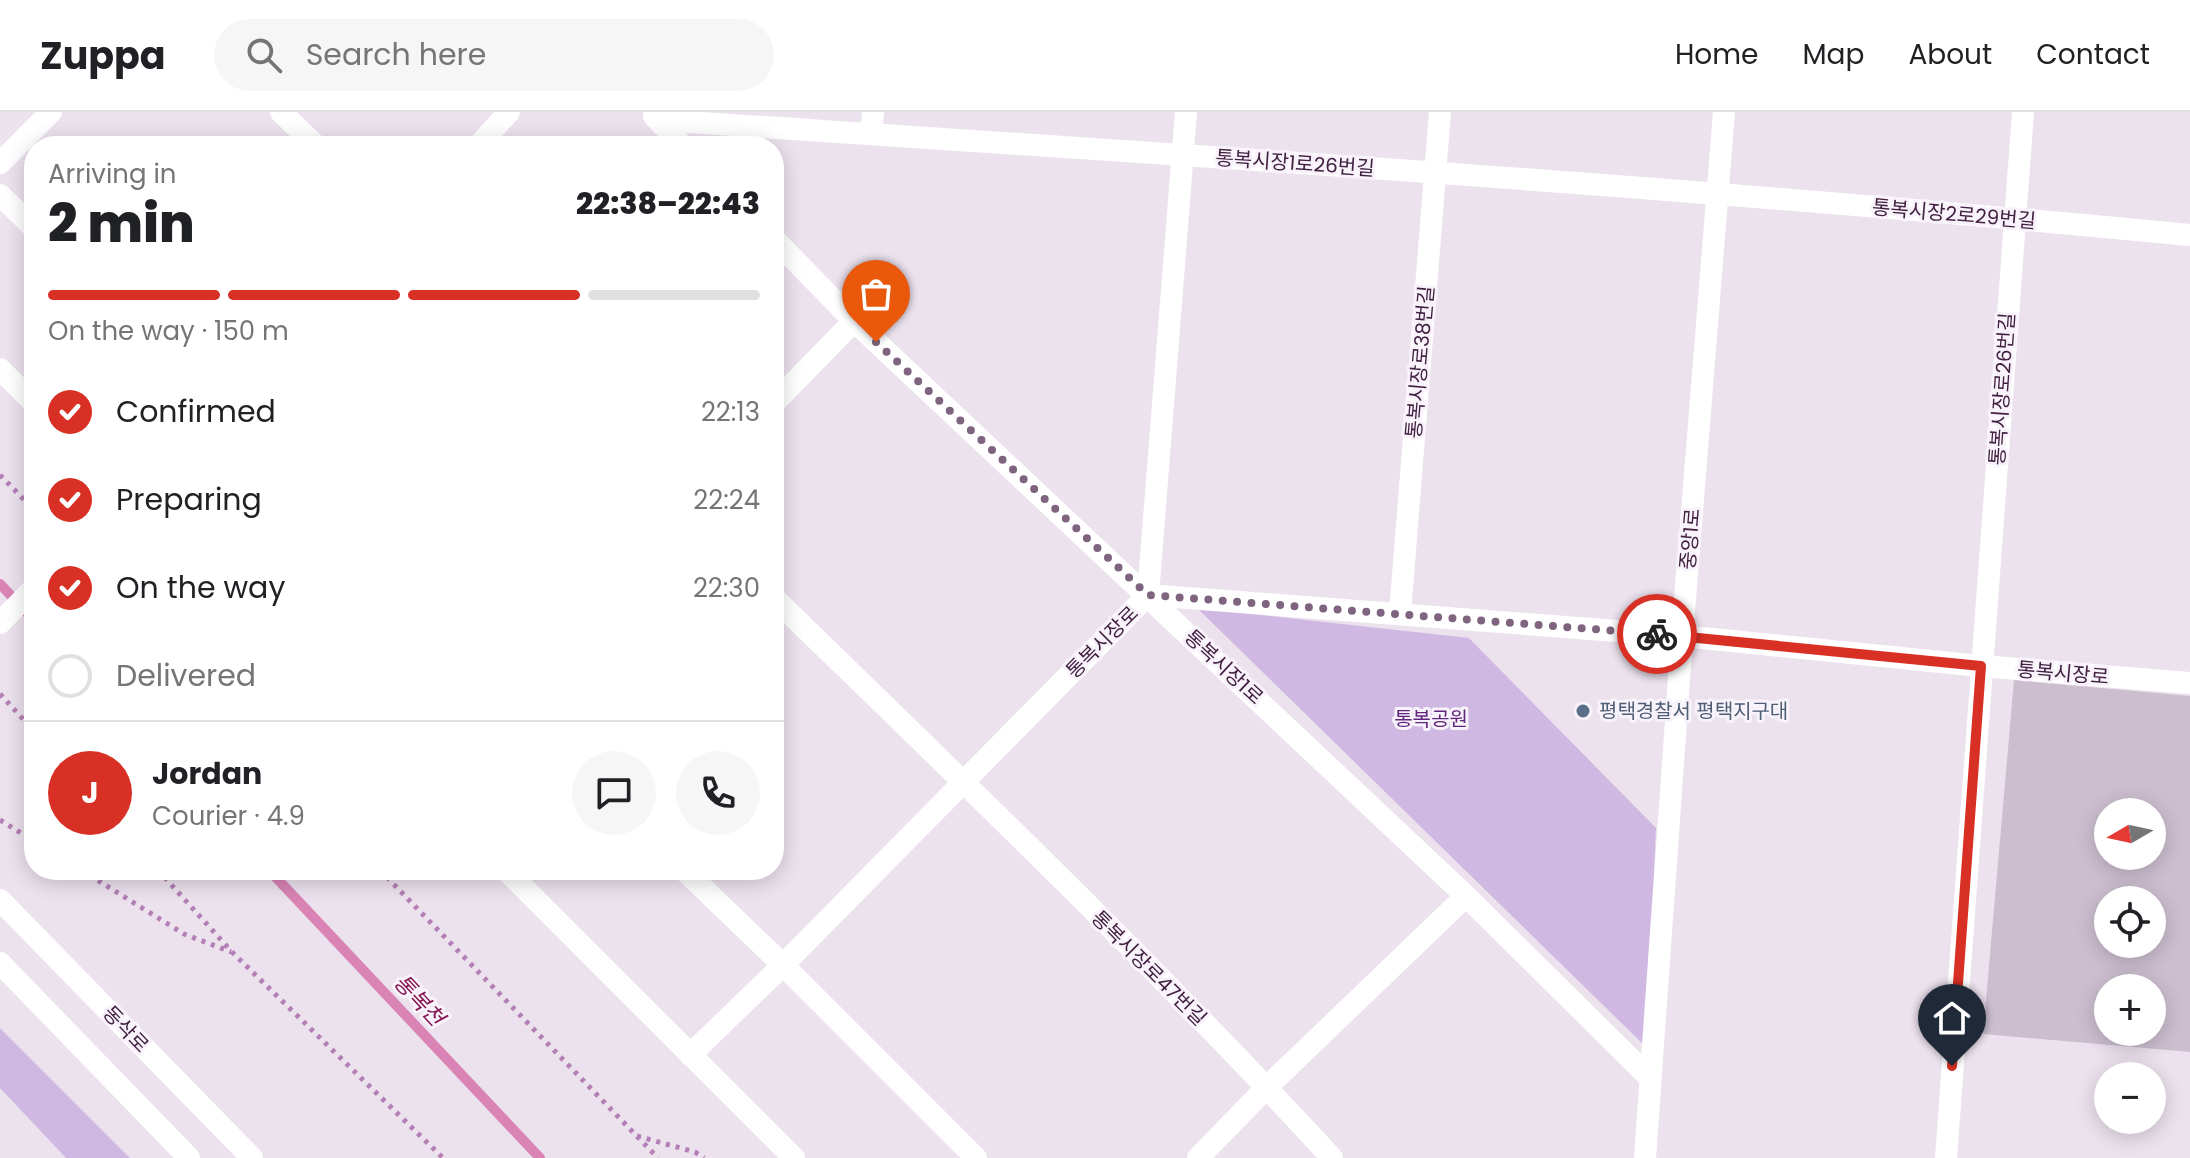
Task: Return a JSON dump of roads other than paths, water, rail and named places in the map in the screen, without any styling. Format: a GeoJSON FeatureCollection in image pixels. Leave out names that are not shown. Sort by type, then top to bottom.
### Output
{"type":"FeatureCollection","features":[{"type":"Feature","properties":{"kind":"street"},"geometry":{"type":"LineString","coordinates":[[27,136],[51,112]]}},
{"type":"Feature","properties":{"kind":"street"},"geometry":{"type":"LineString","coordinates":[[281,112],[306,136]]}},
{"type":"Feature","properties":{"kind":"street"},"geometry":{"type":"LineString","coordinates":[[487,136],[509,112]]}},
{"type":"Feature","properties":{"kind":"street"},"geometry":{"type":"LineString","coordinates":[[1148,595],[1186,112]]}},
{"type":"Feature","properties":{"kind":"street","name":"통복시장로38번길"},"geometry":{"type":"LineString","coordinates":[[1400,613],[1440,112]]}},
{"type":"Feature","properties":{"kind":"street","name":"중앙1로"},"geometry":{"type":"LineString","coordinates":[[1645,1158],[1682,636],[1724,112]]}},
{"type":"Feature","properties":{"kind":"street","name":"통복시장로26번길"},"geometry":{"type":"LineString","coordinates":[[1946,1158],[2023,112]]}},
{"type":"Feature","properties":{"kind":"street"},"geometry":{"type":"LineString","coordinates":[[654,116],[673,136]]}},
{"type":"Feature","properties":{"kind":"street","name":"통복시장1로26번길"},"geometry":{"type":"LineString","coordinates":[[654,116],[872,123],[1183,155],[1718,196]]}},
{"type":"Feature","properties":{"kind":"street"},"geometry":{"type":"LineString","coordinates":[[0,163],[24,139]]}},
{"type":"Feature","properties":{"kind":"street"},"geometry":{"type":"LineString","coordinates":[[0,195],[24,218]]}},
{"type":"Feature","properties":{"kind":"street","name":"통복시장2로29번길"},"geometry":{"type":"LineString","coordinates":[[1718,196],[2015,218],[2190,235]]}},
{"type":"Feature","properties":{"kind":"street","name":"통복시장1로"},"geometry":{"type":"LineString","coordinates":[[784,249],[854,321],[1466,896],[1650,1078]]}},
{"type":"Feature","properties":{"kind":"street"},"geometry":{"type":"LineString","coordinates":[[784,393],[854,321]]}},
{"type":"Feature","properties":{"kind":"street"},"geometry":{"type":"LineString","coordinates":[[0,369],[24,393]]}},
{"type":"Feature","properties":{"kind":"street","name":"통복시장로"},"geometry":{"type":"LineString","coordinates":[[690,1055],[783,965],[1148,595],[1682,636],[2190,683]]}},
{"type":"Feature","properties":{"kind":"street"},"geometry":{"type":"LineString","coordinates":[[0,623],[24,598]]}},
{"type":"Feature","properties":{"kind":"street","name":"통복시장로47번길"},"geometry":{"type":"LineString","coordinates":[[784,608],[1267,1087],[1332,1158]]}},
{"type":"Feature","properties":{"kind":"street"},"geometry":{"type":"LineString","coordinates":[[516,880],[794,1158]]}},
{"type":"Feature","properties":{"kind":"street"},"geometry":{"type":"LineString","coordinates":[[694,880],[976,1158]]}},
{"type":"Feature","properties":{"kind":"street"},"geometry":{"type":"LineString","coordinates":[[1198,1158],[1267,1087],[1466,896]]}},
{"type":"Feature","properties":{"kind":"street","name":"동삭로"},"geometry":{"type":"LineString","coordinates":[[0,900],[252,1158]]}},
{"type":"Feature","properties":{"kind":"street"},"geometry":{"type":"LineString","coordinates":[[0,963],[189,1158]]}},
{"type":"Feature","properties":{"kind":"waterway","name":"통복천"},"geometry":{"type":"LineString","coordinates":[[0,584],[24,609]]}},
{"type":"Feature","properties":{"kind":"waterway","name":"통복천"},"geometry":{"type":"LineString","coordinates":[[278,880],[540,1158]]}},
{"type":"Feature","properties":{"kind":"place","name":"평택경찰서 평택지구대"},"geometry":{"type":"Point","coordinates":[1583,711]}},
{"type":"Feature","properties":{"kind":"park label","name":"통복공원"},"geometry":{"type":"Point","coordinates":[1431,719]}}]}
